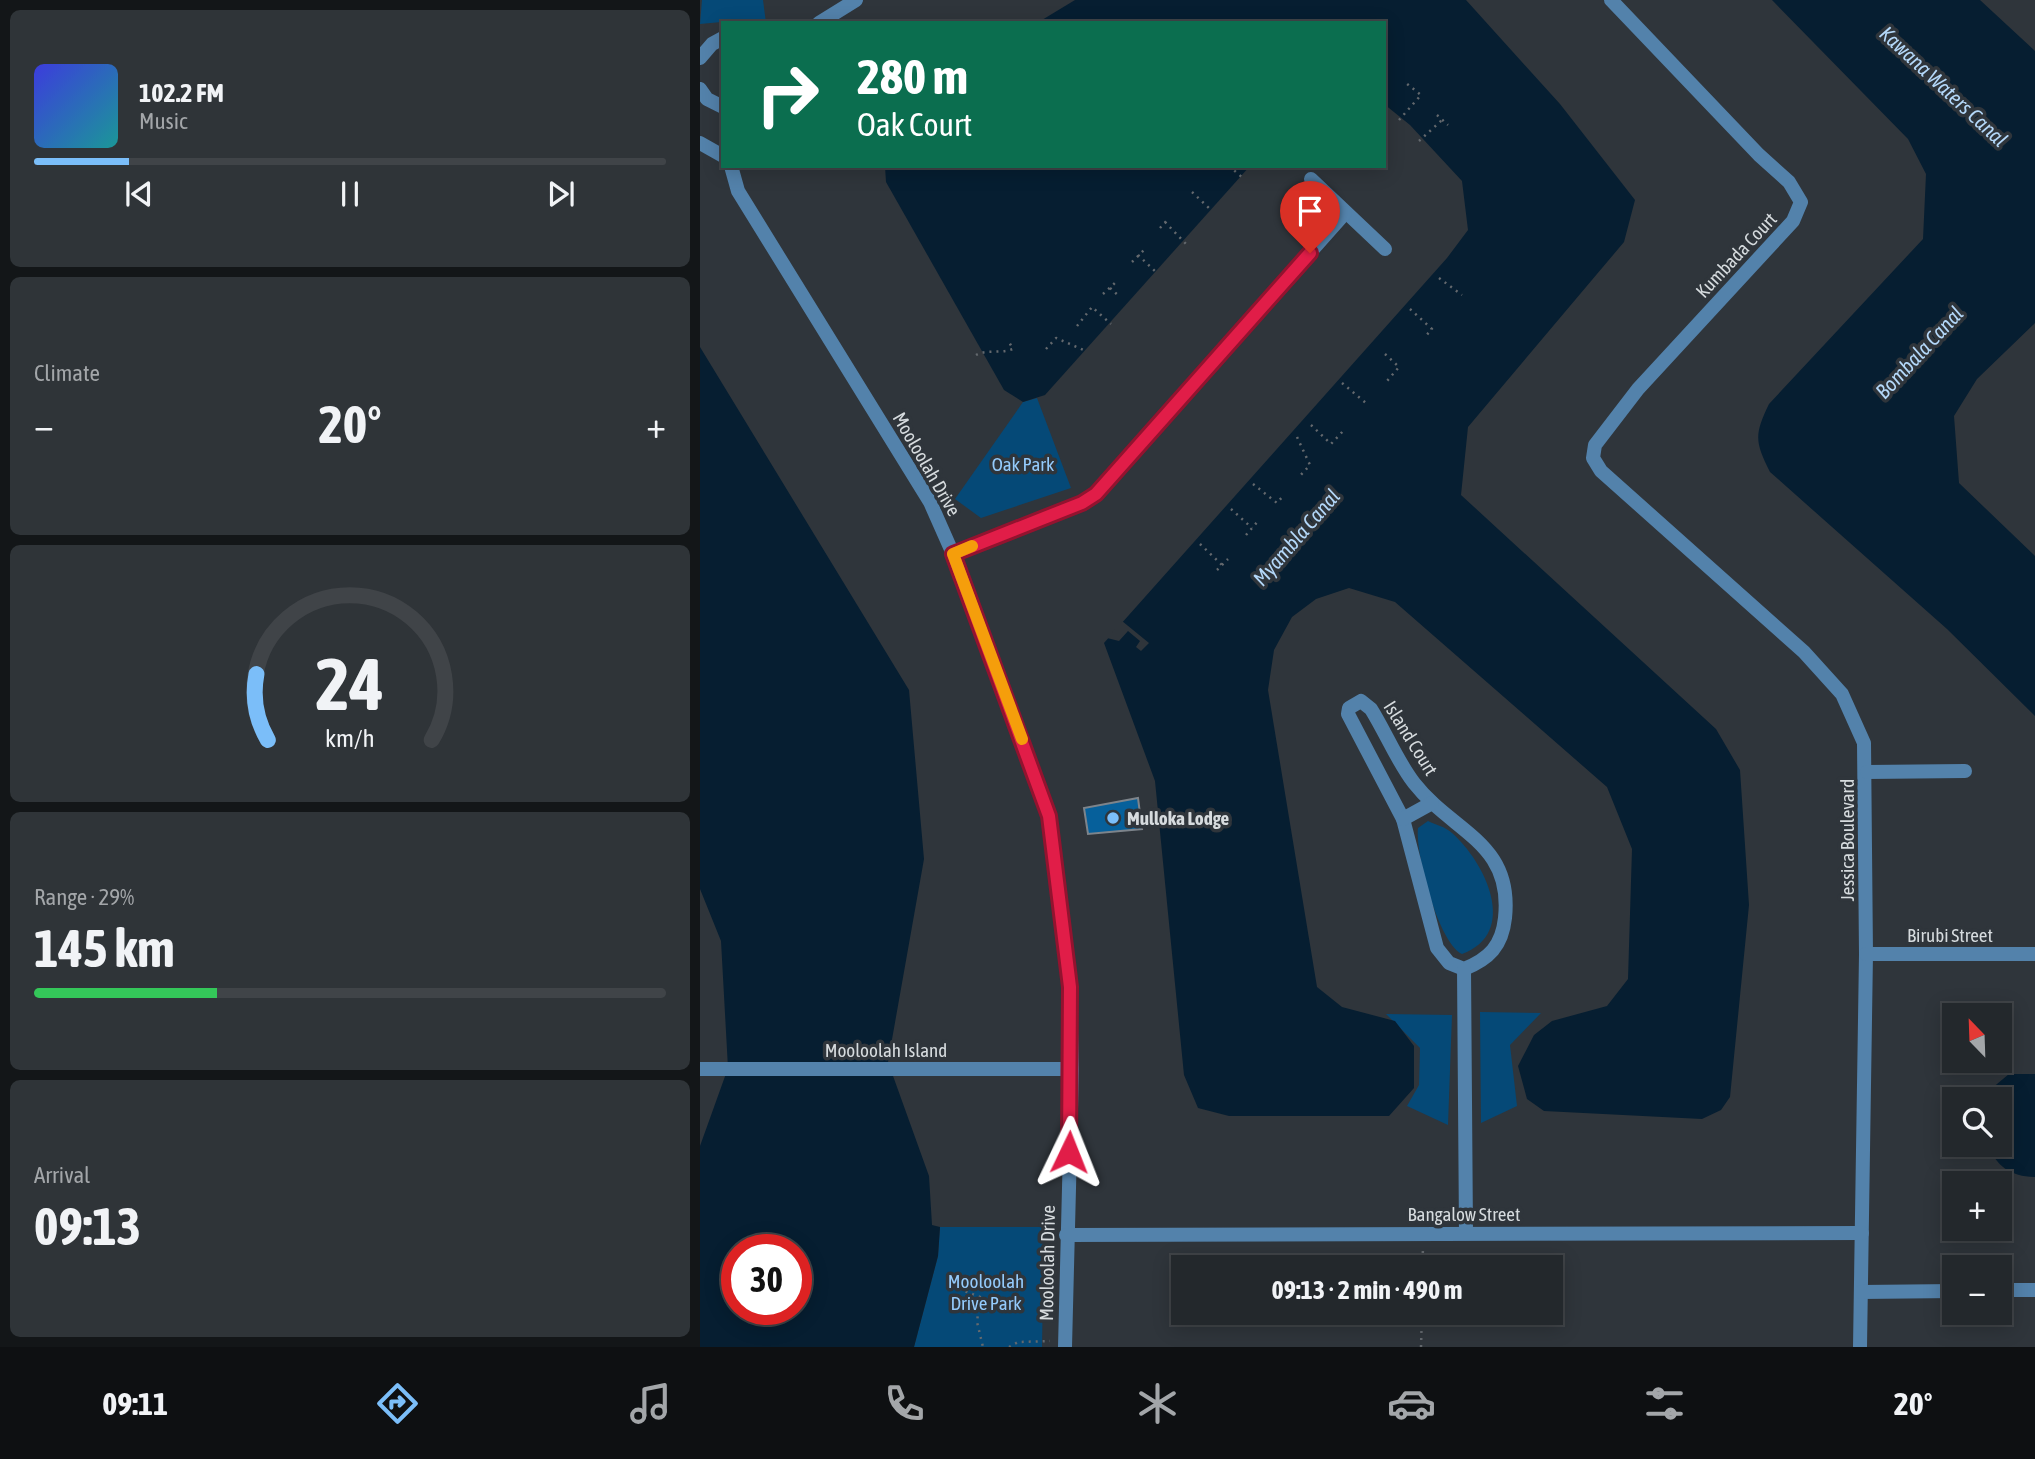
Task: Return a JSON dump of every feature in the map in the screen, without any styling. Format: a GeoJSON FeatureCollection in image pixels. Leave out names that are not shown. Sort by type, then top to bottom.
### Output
{"type":"FeatureCollection","features":[{"type":"Feature","properties":{"kind":"street"},"geometry":{"type":"LineString","coordinates":[[822,21],[856,0]]}},
{"type":"Feature","properties":{"kind":"street","name":"Kumbada Court"},"geometry":{"type":"LineString","coordinates":[[1595,445],[1638,389],[1793,221],[1801,202],[1789,182],[1759,155],[1611,0]]}},
{"type":"Feature","properties":{"kind":"street"},"geometry":{"type":"LineString","coordinates":[[701,53],[721,39]]}},
{"type":"Feature","properties":{"kind":"street"},"geometry":{"type":"LineString","coordinates":[[700,89],[707,99],[721,106]]}},
{"type":"Feature","properties":{"kind":"street"},"geometry":{"type":"LineString","coordinates":[[700,143],[721,155]]}},
{"type":"Feature","properties":{"kind":"street","name":"Mooloolah Drive"},"geometry":{"type":"LineString","coordinates":[[732,168],[738,191],[930,502],[953,554],[1049,816],[1069,975],[1072,1069],[1065,1343]]}},
{"type":"Feature","properties":{"kind":"street"},"geometry":{"type":"LineString","coordinates":[[1311,179],[1385,249]]}},
{"type":"Feature","properties":{"kind":"street"},"geometry":{"type":"LineString","coordinates":[[953,554],[1082,503],[1096,494],[1345,213]]}},
{"type":"Feature","properties":{"kind":"street","name":"Jessica Boulevard"},"geometry":{"type":"LineString","coordinates":[[1595,445],[1593,458],[1601,471],[1804,652],[1842,694],[1864,743],[1867,772],[1866,954],[1860,1347]]}},
{"type":"Feature","properties":{"kind":"street","name":"Island Court"},"geometry":{"type":"LineString","coordinates":[[1361,701],[1368,705],[1413,782],[1432,803],[1493,856],[1503,876],[1507,895],[1502,936],[1485,960],[1464,969],[1449,963],[1431,933],[1403,819],[1348,714],[1349,708],[1361,701]]}},
{"type":"Feature","properties":{"kind":"street"},"geometry":{"type":"LineString","coordinates":[[1867,772],[1965,771]]}},
{"type":"Feature","properties":{"kind":"street"},"geometry":{"type":"LineString","coordinates":[[1403,819],[1432,803]]}},
{"type":"Feature","properties":{"kind":"street","name":"Birubi Street"},"geometry":{"type":"LineString","coordinates":[[1866,954],[2035,954]]}},
{"type":"Feature","properties":{"kind":"street"},"geometry":{"type":"LineString","coordinates":[[1464,969],[1466,1233]]}},
{"type":"Feature","properties":{"kind":"street","name":"Mooloolah Island"},"geometry":{"type":"LineString","coordinates":[[704,1069],[1072,1069]]}},
{"type":"Feature","properties":{"kind":"street","name":"Bangalow Street"},"geometry":{"type":"LineString","coordinates":[[1066,1235],[1862,1233]]}},
{"type":"Feature","properties":{"kind":"street"},"geometry":{"type":"LineString","coordinates":[[2012,1290],[2035,1290]]}},
{"type":"Feature","properties":{"kind":"street"},"geometry":{"type":"LineString","coordinates":[[1861,1292],[1942,1291]]}},
{"type":"Feature","properties":{"kind":"path"},"geometry":{"type":"LineString","coordinates":[[1399,120],[1421,96],[1406,83]]}},
{"type":"Feature","properties":{"kind":"path"},"geometry":{"type":"LineString","coordinates":[[1437,115],[1448,125]]}},
{"type":"Feature","properties":{"kind":"path"},"geometry":{"type":"LineString","coordinates":[[1419,141],[1442,120]]}},
{"type":"Feature","properties":{"kind":"path"},"geometry":{"type":"LineString","coordinates":[[1232,168],[1244,180]]}},
{"type":"Feature","properties":{"kind":"path"},"geometry":{"type":"LineString","coordinates":[[1192,192],[1210,209]]}},
{"type":"Feature","properties":{"kind":"path"},"geometry":{"type":"LineString","coordinates":[[1160,228],[1169,219]]}},
{"type":"Feature","properties":{"kind":"path"},"geometry":{"type":"LineString","coordinates":[[1165,222],[1186,244]]}},
{"type":"Feature","properties":{"kind":"path"},"geometry":{"type":"LineString","coordinates":[[1132,262],[1144,250]]}},
{"type":"Feature","properties":{"kind":"path"},"geometry":{"type":"LineString","coordinates":[[1138,256],[1157,273]]}},
{"type":"Feature","properties":{"kind":"path"},"geometry":{"type":"LineString","coordinates":[[1439,278],[1462,295]]}},
{"type":"Feature","properties":{"kind":"path"},"geometry":{"type":"LineString","coordinates":[[1103,294],[1116,282]]}},
{"type":"Feature","properties":{"kind":"path"},"geometry":{"type":"LineString","coordinates":[[1110,288],[1120,297]]}},
{"type":"Feature","properties":{"kind":"path"},"geometry":{"type":"LineString","coordinates":[[1077,326],[1092,307],[1111,324]]}},
{"type":"Feature","properties":{"kind":"path"},"geometry":{"type":"LineString","coordinates":[[1410,309],[1432,329],[1424,338]]}},
{"type":"Feature","properties":{"kind":"path"},"geometry":{"type":"LineString","coordinates":[[1046,349],[1056,338],[1086,351]]}},
{"type":"Feature","properties":{"kind":"path"},"geometry":{"type":"LineString","coordinates":[[976,355],[981,352],[1000,354],[1013,349],[1009,342]]}},
{"type":"Feature","properties":{"kind":"path"},"geometry":{"type":"LineString","coordinates":[[1385,354],[1399,368],[1387,380]]}},
{"type":"Feature","properties":{"kind":"path"},"geometry":{"type":"LineString","coordinates":[[1342,383],[1366,403]]}},
{"type":"Feature","properties":{"kind":"path"},"geometry":{"type":"LineString","coordinates":[[1311,425],[1331,443],[1345,429]]}},
{"type":"Feature","properties":{"kind":"path"},"geometry":{"type":"LineString","coordinates":[[1297,437],[1310,465],[1299,477]]}},
{"type":"Feature","properties":{"kind":"path"},"geometry":{"type":"LineString","coordinates":[[1253,484],[1277,503],[1284,495]]}},
{"type":"Feature","properties":{"kind":"path"},"geometry":{"type":"LineString","coordinates":[[1231,509],[1252,528]]}},
{"type":"Feature","properties":{"kind":"path"},"geometry":{"type":"LineString","coordinates":[[1246,535],[1259,520]]}},
{"type":"Feature","properties":{"kind":"path"},"geometry":{"type":"LineString","coordinates":[[1200,544],[1222,565]]}},
{"type":"Feature","properties":{"kind":"path"},"geometry":{"type":"LineString","coordinates":[[1217,570],[1228,559]]}},
{"type":"Feature","properties":{"kind":"path"},"geometry":{"type":"LineString","coordinates":[[1422,1233],[1422,1255]]}},
{"type":"Feature","properties":{"kind":"path"},"geometry":{"type":"LineString","coordinates":[[959,1289],[980,1297],[977,1322],[983,1347]]}},
{"type":"Feature","properties":{"kind":"path"},"geometry":{"type":"LineString","coordinates":[[1421,1347],[1422,1325]]}},
{"type":"Feature","properties":{"kind":"path"},"geometry":{"type":"LineString","coordinates":[[1009,1347],[1018,1342],[1065,1343]]}},
{"type":"Feature","properties":{"kind":"green space"},"geometry":{"type":"Polygon","coordinates":[[[702,0],[763,0],[766,21],[700,24],[702,0]]]}},
{"type":"Feature","properties":{"kind":"green space","name":"Oak Park"},"geometry":{"type":"Polygon","coordinates":[[[1037,398],[1071,488],[981,518],[955,499],[1023,402],[1037,398]]]}},
{"type":"Feature","properties":{"kind":"green space"},"geometry":{"type":"Polygon","coordinates":[[[1428,821],[1450,831],[1464,846],[1476,861],[1491,896],[1493,914],[1490,930],[1480,944],[1462,954],[1445,933],[1424,876],[1418,828],[1428,821]]]}},
{"type":"Feature","properties":{"kind":"green space"},"geometry":{"type":"Polygon","coordinates":[[[1480,1012],[1541,1013],[1510,1045],[1517,1106],[1481,1123],[1480,1012]]]}},
{"type":"Feature","properties":{"kind":"green space"},"geometry":{"type":"Polygon","coordinates":[[[1386,1014],[1452,1015],[1448,1125],[1407,1106],[1419,1085],[1420,1048],[1386,1014]]]}},
{"type":"Feature","properties":{"kind":"green space","name":"Mooloolah Drive Park"},"geometry":{"type":"Polygon","coordinates":[[[940,1227],[1044,1227],[1042,1347],[914,1347],[938,1256],[940,1227]]]}},
{"type":"Feature","properties":{"kind":"water","name":"Myambla Canal"},"geometry":{"type":"Polygon","coordinates":[[[1075,0],[1466,0],[1560,104],[1635,200],[1624,242],[1468,427],[1461,495],[1716,729],[1740,770],[1749,905],[1730,1097],[1721,1110],[1702,1119],[1544,1111],[1527,1099],[1518,1066],[1534,1035],[1552,1021],[1607,1006],[1628,979],[1632,849],[1607,787],[1395,602],[1349,588],[1316,599],[1292,617],[1274,650],[1268,690],[1317,987],[1342,1007],[1395,1021],[1414,1046],[1414,1088],[1389,1116],[1229,1116],[1198,1108],[1184,1075],[1155,781],[1104,643],[1447,258],[1468,230],[1462,181],[1410,125],[1386,106],[1386,21],[1040,21],[1075,0]]]}},
{"type":"Feature","properties":{"kind":"water"},"geometry":{"type":"Polygon","coordinates":[[[1772,0],[1980,0],[2035,51],[2035,323],[1977,379],[1954,416],[1959,483],[2035,556],[2035,716],[1947,629],[1770,472],[1761,453],[1759,431],[1769,404],[1923,239],[1926,174],[1908,139],[1772,0]]]}},
{"type":"Feature","properties":{"kind":"water"},"geometry":{"type":"Polygon","coordinates":[[[885,168],[1248,168],[1045,395],[1023,402],[1004,390],[886,182],[885,168]]]}},
{"type":"Feature","properties":{"kind":"water"},"geometry":{"type":"Polygon","coordinates":[[[700,347],[909,690],[924,859],[888,1062],[929,1176],[932,1225],[940,1227],[938,1256],[914,1347],[700,1347],[700,1146],[728,1068],[721,941],[700,889],[700,347]]]}},
{"type":"Feature","properties":{"kind":"water"},"geometry":{"type":"Polygon","coordinates":[[[2009,1074],[2035,1074],[2035,1177],[2012,1172],[1995,1159],[1994,1157],[2012,1157],[2012,1087],[1993,1087],[2009,1074]]]}},
{"type":"Feature","properties":{"kind":"pier"},"geometry":{"type":"Polygon","coordinates":[[[1122,621],[1149,643],[1141,651],[1136,647],[1140,641],[1128,631],[1119,641],[1107,638],[1122,621]]]}},
{"type":"Feature","properties":{"kind":"building","name":"Mulloka Lodge"},"geometry":{"type":"Polygon","coordinates":[[[1138,798],[1142,829],[1088,834],[1084,808],[1138,798]]]}},
{"type":"Feature","properties":{"kind":"slow traffic"},"geometry":{"type":"LineString","coordinates":[[972,546],[953,554],[1022,739]]}},
{"type":"Feature","properties":{"kind":"place","name":"Mulloka Lodge"},"geometry":{"type":"Point","coordinates":[1113,818]}},
{"type":"Feature","properties":{"kind":"route"},"geometry":{"type":"LineString","coordinates":[[1069,1152],[1072,1069],[1070,987],[1049,816],[1039,782],[953,554],[1082,503],[1096,494],[1310,253]]}},
{"type":"Feature","properties":{"kind":"water label","name":"Kawana Waters Canal"},"geometry":{"type":"Point","coordinates":[1944,86]}},
{"type":"Feature","properties":{"kind":"water label","name":"Bombala Canal"},"geometry":{"type":"Point","coordinates":[1919,352]}}]}
